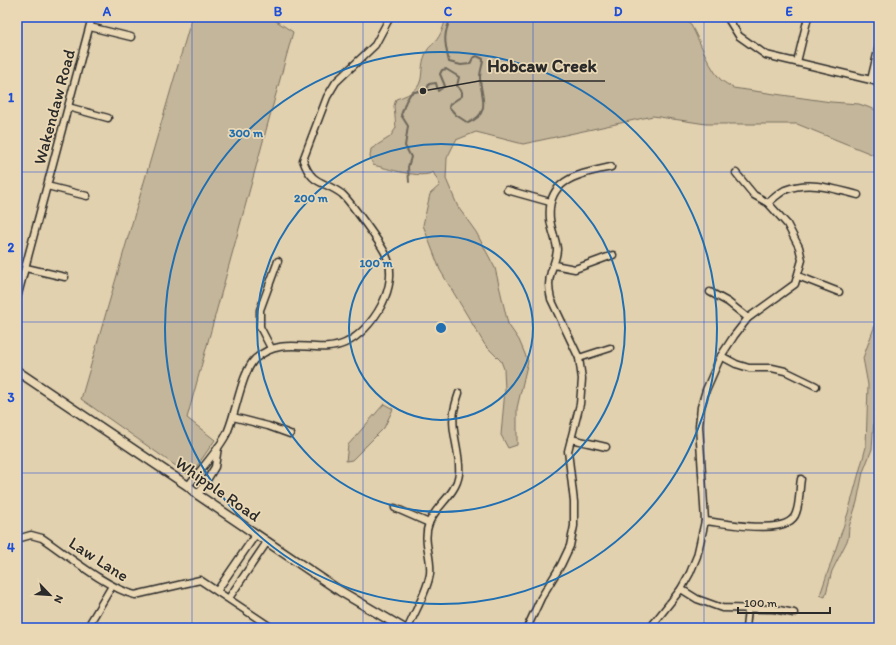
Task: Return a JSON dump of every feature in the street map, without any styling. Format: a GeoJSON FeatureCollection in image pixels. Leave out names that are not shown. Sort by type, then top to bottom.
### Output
{"type":"FeatureCollection","features":[{"type":"Feature","properties":{"kind":"main road","name":"Whipple Road"},"geometry":{"type":"LineString","coordinates":[[17,371],[188,486],[198,495],[340,591],[403,628]]}},
{"type":"Feature","properties":{"kind":"street","name":"Wakendaw Road"},"geometry":{"type":"LineString","coordinates":[[17,298],[92,17]]}},
{"type":"Feature","properties":{"kind":"street"},"geometry":{"type":"LineString","coordinates":[[188,486],[226,435],[245,376],[254,360],[271,348],[286,346],[331,346],[345,343],[358,335],[380,309],[387,297],[390,268],[387,255],[342,194],[316,181],[307,173],[303,160],[328,97],[336,82],[375,45],[390,17]]}},
{"type":"Feature","properties":{"kind":"street"},"geometry":{"type":"LineString","coordinates":[[726,17],[739,36],[766,55],[871,80],[879,84]]}},
{"type":"Feature","properties":{"kind":"street"},"geometry":{"type":"LineString","coordinates":[[797,62],[808,17]]}},
{"type":"Feature","properties":{"kind":"street"},"geometry":{"type":"LineString","coordinates":[[90,27],[131,37]]}},
{"type":"Feature","properties":{"kind":"street"},"geometry":{"type":"LineString","coordinates":[[871,80],[879,46]]}},
{"type":"Feature","properties":{"kind":"street"},"geometry":{"type":"LineString","coordinates":[[68,107],[108,118]]}},
{"type":"Feature","properties":{"kind":"street"},"geometry":{"type":"LineString","coordinates":[[527,628],[541,598],[561,565],[570,546],[574,526],[574,502],[568,451],[582,392],[579,358],[551,299],[549,280],[557,250],[550,220],[550,202],[555,192],[570,179],[578,175],[612,167]]}},
{"type":"Feature","properties":{"kind":"street"},"geometry":{"type":"LineString","coordinates":[[650,628],[681,589],[697,556],[705,521],[699,426],[701,407],[706,390],[721,356],[734,336],[748,318],[795,284],[802,260],[799,247],[787,224],[768,203],[754,195],[736,173]]}},
{"type":"Feature","properties":{"kind":"street"},"geometry":{"type":"LineString","coordinates":[[768,203],[784,190],[802,185],[823,186],[858,195]]}},
{"type":"Feature","properties":{"kind":"street"},"geometry":{"type":"LineString","coordinates":[[47,186],[87,196]]}},
{"type":"Feature","properties":{"kind":"street"},"geometry":{"type":"LineString","coordinates":[[507,190],[550,202]]}},
{"type":"Feature","properties":{"kind":"street"},"geometry":{"type":"LineString","coordinates":[[554,265],[575,269],[614,255]]}},
{"type":"Feature","properties":{"kind":"street"},"geometry":{"type":"LineString","coordinates":[[271,348],[260,327],[260,310],[278,261]]}},
{"type":"Feature","properties":{"kind":"street"},"geometry":{"type":"LineString","coordinates":[[26,268],[65,277]]}},
{"type":"Feature","properties":{"kind":"street"},"geometry":{"type":"LineString","coordinates":[[798,276],[839,292]]}},
{"type":"Feature","properties":{"kind":"street"},"geometry":{"type":"LineString","coordinates":[[710,292],[728,302],[748,318]]}},
{"type":"Feature","properties":{"kind":"street"},"geometry":{"type":"LineString","coordinates":[[579,358],[610,348]]}},
{"type":"Feature","properties":{"kind":"street"},"geometry":{"type":"LineString","coordinates":[[721,356],[736,364],[749,368],[772,368],[785,371],[816,386]]}},
{"type":"Feature","properties":{"kind":"street"},"geometry":{"type":"LineString","coordinates":[[408,628],[430,575],[430,564],[425,537],[429,522],[448,498],[459,476],[459,464],[453,419],[459,393]]}},
{"type":"Feature","properties":{"kind":"street"},"geometry":{"type":"LineString","coordinates":[[233,417],[268,426],[290,434]]}},
{"type":"Feature","properties":{"kind":"street"},"geometry":{"type":"LineString","coordinates":[[571,439],[606,447]]}},
{"type":"Feature","properties":{"kind":"street"},"geometry":{"type":"LineString","coordinates":[[198,495],[214,467],[218,446]]}},
{"type":"Feature","properties":{"kind":"street"},"geometry":{"type":"LineString","coordinates":[[705,521],[773,528],[787,524],[796,514],[800,479]]}},
{"type":"Feature","properties":{"kind":"street"},"geometry":{"type":"LineString","coordinates":[[395,508],[429,522]]}},
{"type":"Feature","properties":{"kind":"street"},"geometry":{"type":"LineString","coordinates":[[217,590],[256,534]]}},
{"type":"Feature","properties":{"kind":"street","name":"Law Lane"},"geometry":{"type":"LineString","coordinates":[[17,539],[31,535],[42,538],[112,586],[125,593],[135,596],[200,580],[272,628]]}},
{"type":"Feature","properties":{"kind":"street"},"geometry":{"type":"LineString","coordinates":[[229,598],[268,542]]}},
{"type":"Feature","properties":{"kind":"street"},"geometry":{"type":"LineString","coordinates":[[87,628],[112,586]]}},
{"type":"Feature","properties":{"kind":"street"},"geometry":{"type":"LineString","coordinates":[[681,589],[708,605],[722,608],[774,609],[794,613]]}},
{"type":"Feature","properties":{"kind":"street"},"geometry":{"type":"LineString","coordinates":[[746,628],[748,609]]}},
{"type":"Feature","properties":{"kind":"shaded area"},"geometry":{"type":"Polygon","coordinates":[[[192,17],[270,17],[293,32],[187,418],[215,440],[190,476],[81,399],[192,17]]]}},
{"type":"Feature","properties":{"kind":"shaded area"},"geometry":{"type":"Polygon","coordinates":[[[446,17],[686,17],[715,72],[721,80],[733,88],[831,102],[859,104],[879,111],[879,157],[797,124],[706,124],[653,116],[523,144],[476,132],[456,140],[447,158],[446,179],[458,207],[476,232],[495,268],[508,324],[519,340],[528,361],[517,408],[517,445],[508,448],[501,435],[505,390],[504,369],[501,361],[485,345],[440,270],[423,225],[430,194],[440,185],[433,172],[421,175],[395,171],[373,165],[370,157],[371,149],[390,137],[396,128],[394,106],[396,99],[407,95],[415,90],[419,85],[424,59],[430,46],[435,42],[441,33],[446,17]]]}},
{"type":"Feature","properties":{"kind":"shaded area"},"geometry":{"type":"Polygon","coordinates":[[[879,314],[879,399],[875,404],[872,449],[863,472],[857,502],[849,527],[848,539],[832,571],[825,597],[820,595],[848,513],[866,447],[868,385],[863,358],[879,314]]]}},
{"type":"Feature","properties":{"kind":"shaded area"},"geometry":{"type":"Polygon","coordinates":[[[384,404],[393,409],[384,428],[352,460],[346,461],[348,445],[384,404]]]}},
{"type":"Feature","properties":{"kind":"waterway"},"geometry":{"type":"LineString","coordinates":[[409,182],[408,167],[411,157],[405,146],[408,126],[401,115],[406,101],[411,93],[427,89],[429,84],[436,83],[438,91],[445,86],[440,74],[442,70],[446,69],[459,77],[457,86],[462,92],[462,96],[450,104],[449,107],[456,115],[468,123],[476,119],[483,109],[480,77],[483,59],[477,56],[473,58],[470,64],[461,65],[449,62],[445,39],[452,17]]}},
{"type":"Feature","properties":{"kind":"place","name":"Hobcaw Creek"},"geometry":{"type":"Point","coordinates":[423,91]}}]}
